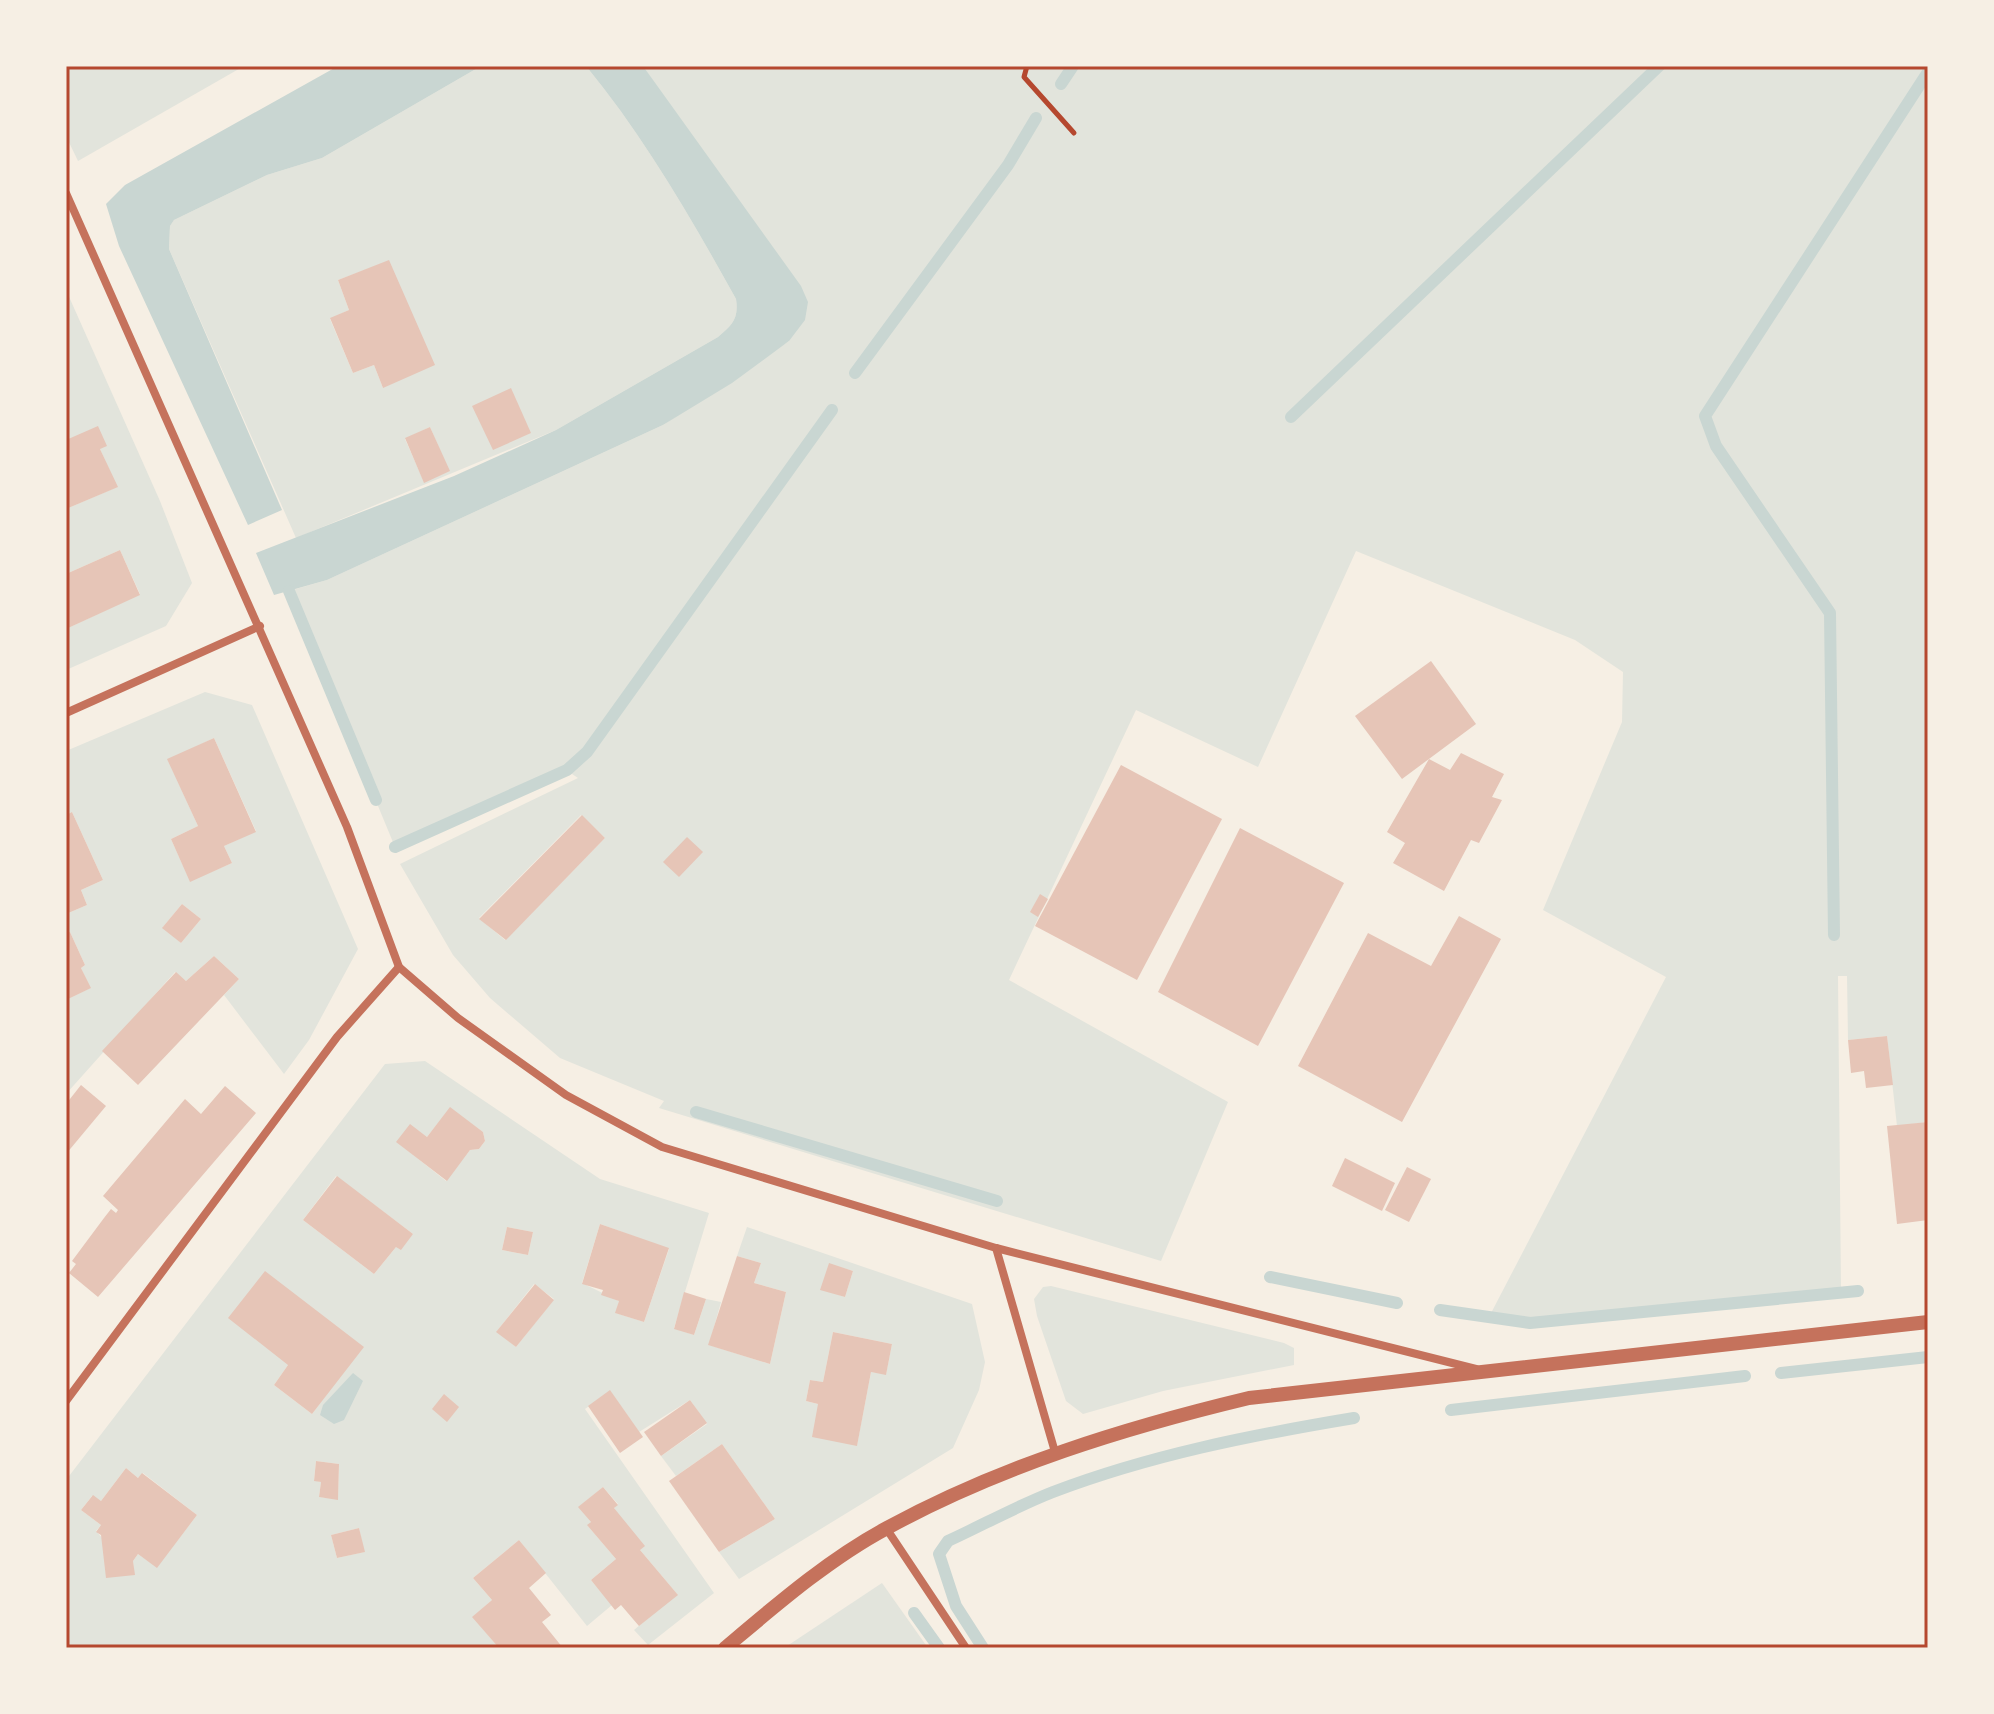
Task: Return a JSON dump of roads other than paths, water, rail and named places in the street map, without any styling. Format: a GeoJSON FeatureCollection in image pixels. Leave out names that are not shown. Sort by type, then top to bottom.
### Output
{"type":"FeatureCollection","features":[{"type":"Feature","properties":{"kind":"street"},"geometry":{"type":"LineString","coordinates":[[66,193],[347,827],[399,967],[458,1018],[566,1095],[662,1147],[996,1248],[1485,1371]]}},
{"type":"Feature","properties":{"kind":"street"},"geometry":{"type":"LineString","coordinates":[[66,713],[260,626]]}},
{"type":"Feature","properties":{"kind":"street"},"geometry":{"type":"LineString","coordinates":[[66,1401],[337,1037],[399,967]]}},
{"type":"Feature","properties":{"kind":"street"},"geometry":{"type":"LineString","coordinates":[[996,1248],[1055,1452]]}},
{"type":"Feature","properties":{"kind":"street"},"geometry":{"type":"LineString","coordinates":[[725,1648],[819,1573],[886,1528],[1055,1452],[1161,1419],[1249,1398],[1928,1322]]}},
{"type":"Feature","properties":{"kind":"street"},"geometry":{"type":"LineString","coordinates":[[886,1528],[966,1648]]}},
{"type":"Feature","properties":{"kind":"waterway"},"geometry":{"type":"LineString","coordinates":[[1061,84],[1073,66]]}},
{"type":"Feature","properties":{"kind":"waterway"},"geometry":{"type":"LineString","coordinates":[[1291,417],[1659,66]]}},
{"type":"Feature","properties":{"kind":"waterway"},"geometry":{"type":"LineString","coordinates":[[1834,935],[1830,613],[1716,446],[1705,416],[1928,72]]}},
{"type":"Feature","properties":{"kind":"waterway"},"geometry":{"type":"LineString","coordinates":[[855,373],[1008,165],[1036,118]]}},
{"type":"Feature","properties":{"kind":"waterway"},"geometry":{"type":"LineString","coordinates":[[395,847],[567,770],[587,752],[832,410]]}},
{"type":"Feature","properties":{"kind":"waterway"},"geometry":{"type":"LineString","coordinates":[[289,591],[376,800]]}},
{"type":"Feature","properties":{"kind":"waterway"},"geometry":{"type":"LineString","coordinates":[[696,1112],[997,1201]]}},
{"type":"Feature","properties":{"kind":"waterway"},"geometry":{"type":"LineString","coordinates":[[1270,1277],[1397,1303]]}},
{"type":"Feature","properties":{"kind":"waterway"},"geometry":{"type":"LineString","coordinates":[[1440,1310],[1530,1323],[1858,1291]]}},
{"type":"Feature","properties":{"kind":"waterway"},"geometry":{"type":"LineString","coordinates":[[1781,1373],[1928,1357]]}},
{"type":"Feature","properties":{"kind":"waterway"},"geometry":{"type":"LineString","coordinates":[[1451,1410],[1745,1376]]}},
{"type":"Feature","properties":{"kind":"waterway"},"geometry":{"type":"LineString","coordinates":[[983,1648],[956,1606],[939,1554],[948,1541],[1040,1497],[1127,1467],[1240,1439],[1354,1418]]}},
{"type":"Feature","properties":{"kind":"waterway"},"geometry":{"type":"LineString","coordinates":[[914,1613],[939,1648]]}}]}
